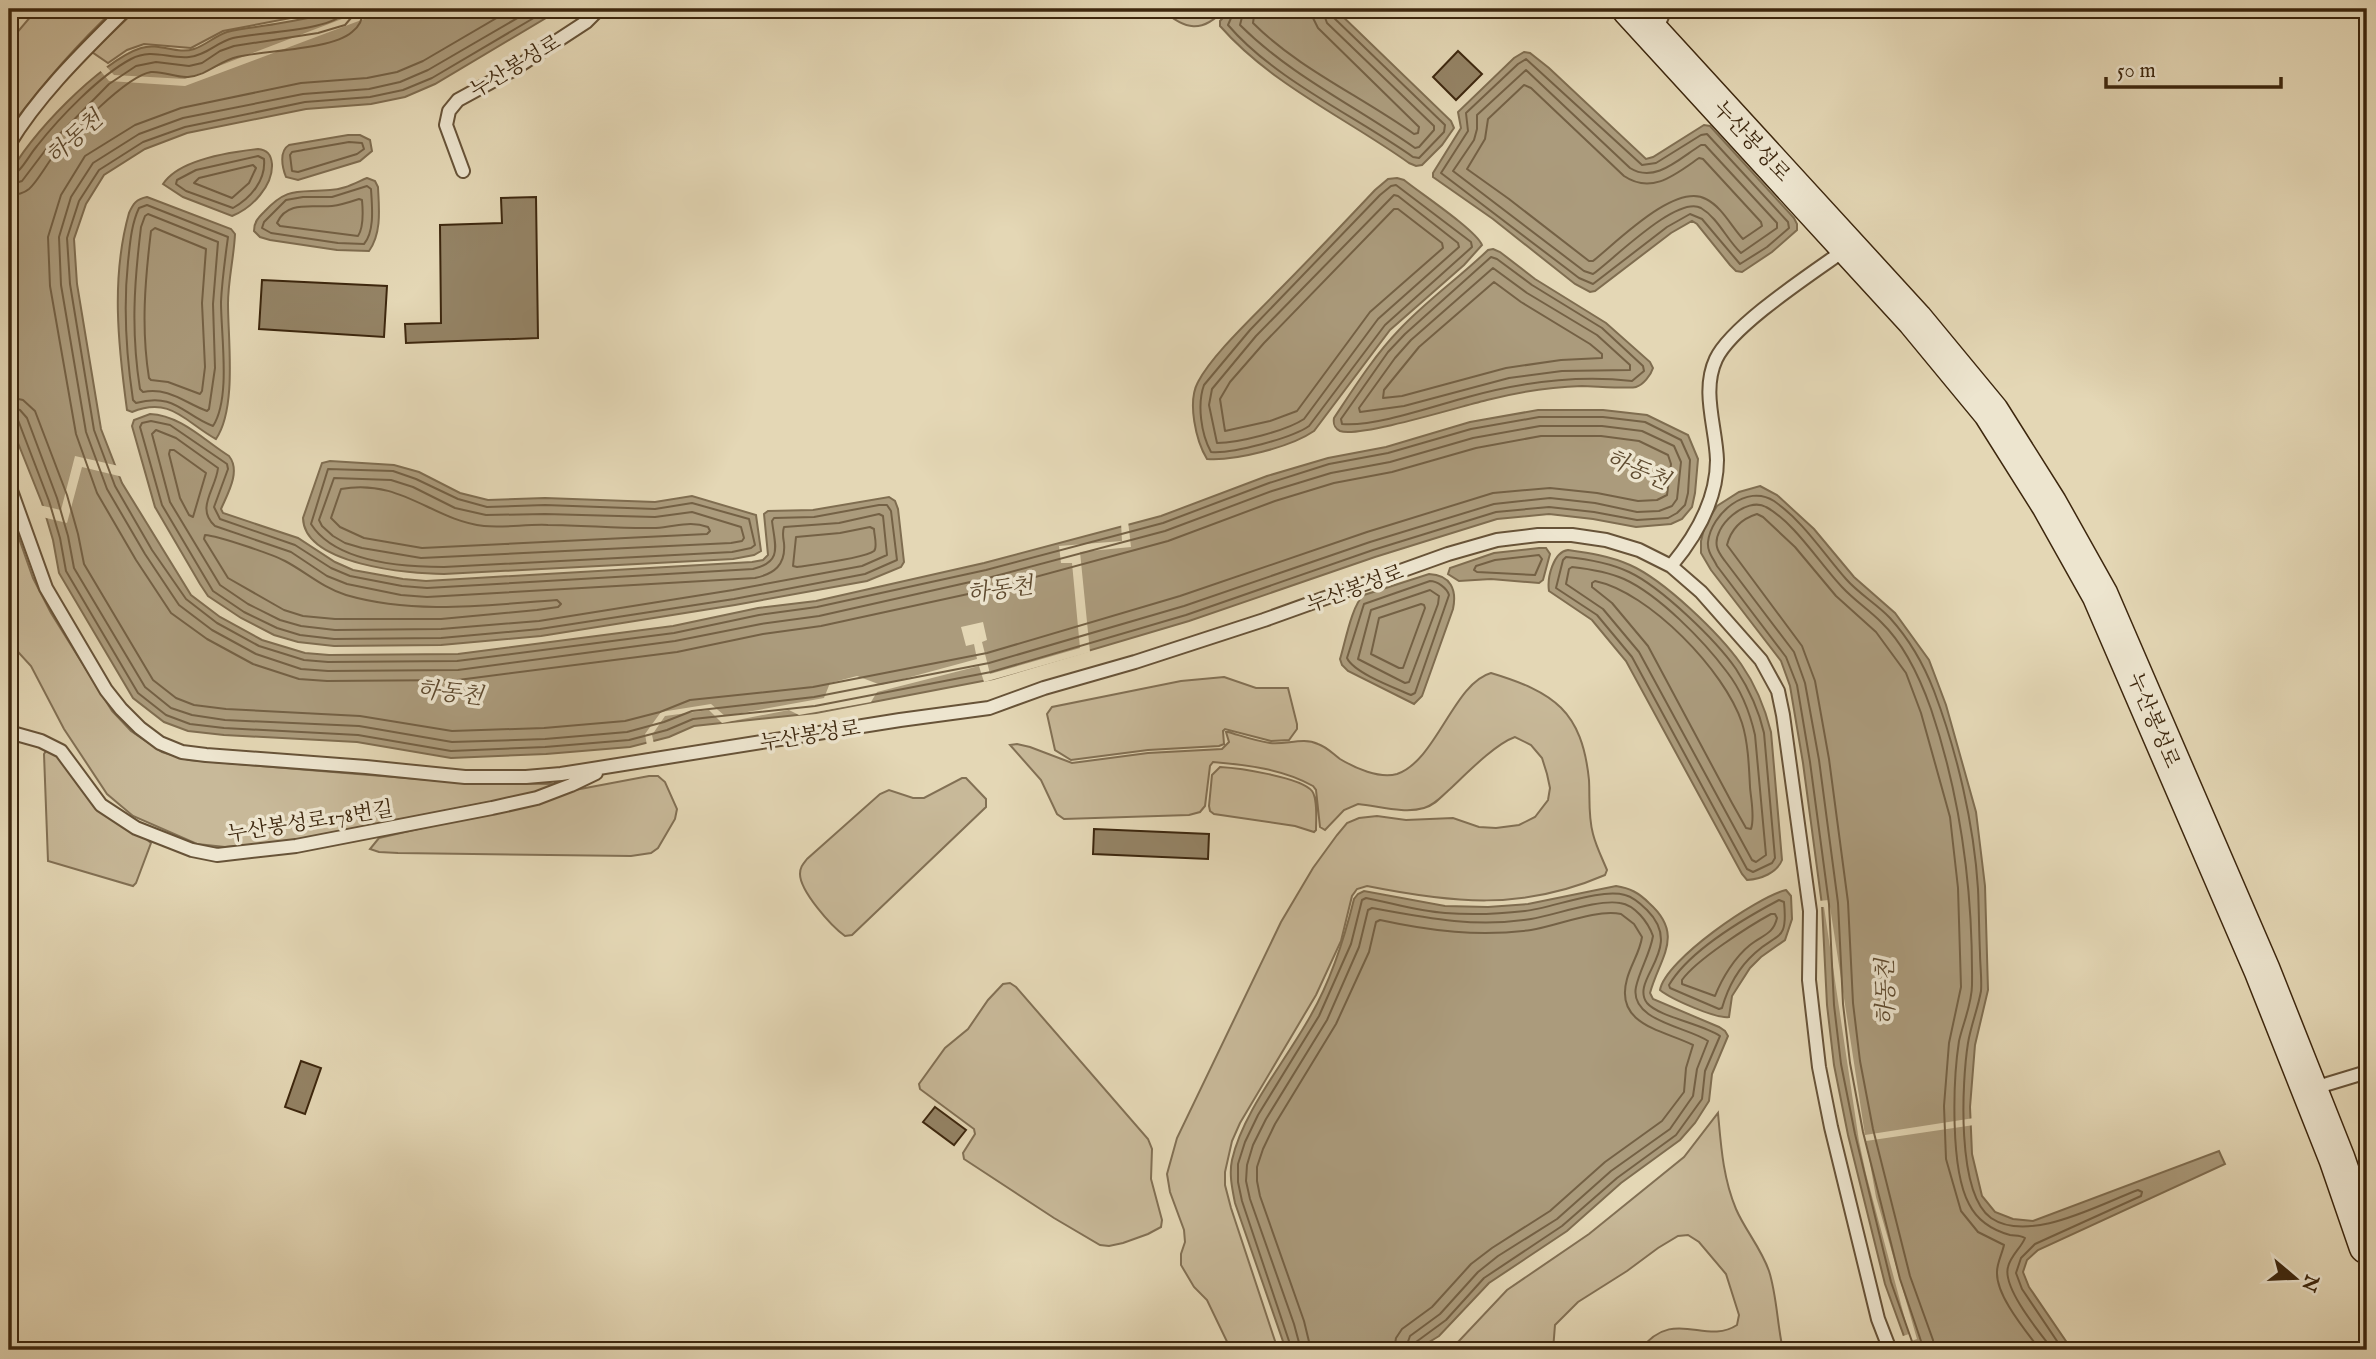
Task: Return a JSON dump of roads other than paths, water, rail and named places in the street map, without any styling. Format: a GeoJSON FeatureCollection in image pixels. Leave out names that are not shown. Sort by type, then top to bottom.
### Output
{"type":"FeatureCollection","features":[{"type":"Feature","properties":{"kind":"street","name":"누산봉성로"},"geometry":{"type":"LineString","coordinates":[[1630,9],[1659,22],[1849,247],[1915,320],[1991,412],[2049,504],[2100,595],[2262,970],[2310,1089],[2367,1246]]}},
{"type":"Feature","properties":{"kind":"lane"},"geometry":{"type":"LineString","coordinates":[[9,144],[23,121],[70,66],[126,9]]}},
{"type":"Feature","properties":{"kind":"lane","name":"누산봉성로"},"geometry":{"type":"LineString","coordinates":[[463,171],[446,125],[449,111],[458,100],[511,71],[586,22],[599,9]]}},
{"type":"Feature","properties":{"kind":"lane"},"geometry":{"type":"LineString","coordinates":[[1671,566],[1697,529],[1714,487],[1717,459],[1710,413],[1712,371],[1717,356],[1749,323],[1849,247]]}},
{"type":"Feature","properties":{"kind":"lane","name":"누산봉성로"},"geometry":{"type":"LineString","coordinates":[[9,485],[47,589],[106,690],[140,729],[160,743],[183,752],[206,755],[465,777],[526,777],[989,708],[1044,688],[1238,629],[1497,540],[1538,535],[1572,535],[1606,540],[1639,550],[1671,566],[1701,592],[1760,660],[1778,691],[1810,911],[1809,980],[1819,1067],[1878,1320],[1889,1350]]}},
{"type":"Feature","properties":{"kind":"lane","name":"누산봉성로178번길"},"geometry":{"type":"LineString","coordinates":[[9,732],[41,741],[61,751],[101,805],[136,828],[191,850],[217,855],[296,846],[537,798],[571,785],[608,766]]}},
{"type":"Feature","properties":{"kind":"lane"},"geometry":{"type":"LineString","coordinates":[[2310,1089],[2367,1072]]}},
{"type":"Feature","properties":{"kind":"water","name":"하동천"},"geometry":{"type":"Polygon","coordinates":[[[348,9],[561,9],[435,84],[405,97],[371,104],[306,109],[187,133],[145,149],[104,175],[86,204],[74,239],[77,284],[101,429],[122,483],[191,595],[220,617],[262,640],[305,653],[329,655],[458,654],[673,626],[758,608],[816,601],[984,563],[1161,516],[1267,476],[1328,458],[1386,447],[1470,422],[1538,410],[1603,410],[1647,415],[1688,435],[1698,459],[1692,507],[1682,519],[1671,524],[1636,527],[1549,514],[1497,519],[1375,557],[1189,621],[993,679],[816,713],[694,726],[669,737],[630,747],[451,758],[357,742],[188,731],[164,722],[133,698],[59,573],[42,503],[16,438],[9,411],[9,176],[31,142],[67,102],[125,55],[154,46],[188,50],[227,32],[348,9]]]}},
{"type":"Feature","properties":{"kind":"water"},"geometry":{"type":"Polygon","coordinates":[[[1231,9],[1335,9],[1451,121],[1454,128],[1422,165],[1409,163],[1310,100],[1240,47],[1220,26],[1220,21],[1231,9]]]}},
{"type":"Feature","properties":{"kind":"water"},"geometry":{"type":"Polygon","coordinates":[[[1524,52],[1530,53],[1549,68],[1646,159],[1704,125],[1710,126],[1794,218],[1797,230],[1772,252],[1742,272],[1736,271],[1730,265],[1692,221],[1671,233],[1595,291],[1590,292],[1575,284],[1493,219],[1433,177],[1461,128],[1458,112],[1514,58],[1524,52]]]}},
{"type":"Feature","properties":{"kind":"water"},"geometry":{"type":"Polygon","coordinates":[[[360,135],[370,140],[372,151],[360,161],[298,180],[286,177],[283,155],[289,145],[360,135]]]}},
{"type":"Feature","properties":{"kind":"water"},"geometry":{"type":"Polygon","coordinates":[[[258,149],[270,155],[272,164],[269,180],[254,202],[232,216],[183,197],[163,184],[181,168],[206,158],[258,149]]]}},
{"type":"Feature","properties":{"kind":"water"},"geometry":{"type":"Polygon","coordinates":[[[367,178],[375,181],[378,187],[379,203],[378,228],[369,251],[337,250],[270,240],[260,237],[254,231],[260,216],[287,194],[340,189],[367,178]]]}},
{"type":"Feature","properties":{"kind":"water"},"geometry":{"type":"Polygon","coordinates":[[[1388,179],[1404,180],[1459,221],[1482,245],[1464,265],[1390,330],[1314,431],[1262,452],[1232,458],[1207,459],[1196,432],[1193,410],[1195,390],[1204,371],[1233,336],[1375,190],[1388,179]]]}},
{"type":"Feature","properties":{"kind":"water"},"geometry":{"type":"Polygon","coordinates":[[[147,197],[231,229],[235,234],[228,295],[229,392],[223,426],[216,439],[168,409],[157,407],[132,412],[127,410],[119,336],[120,262],[129,213],[135,202],[147,197]]]}},
{"type":"Feature","properties":{"kind":"water"},"geometry":{"type":"Polygon","coordinates":[[[1493,249],[1606,323],[1650,362],[1653,368],[1646,379],[1639,386],[1632,388],[1582,386],[1534,390],[1367,430],[1351,432],[1336,429],[1334,418],[1390,340],[1431,299],[1488,250],[1493,249]]]}},
{"type":"Feature","properties":{"kind":"water"},"geometry":{"type":"Polygon","coordinates":[[[150,414],[161,415],[182,424],[229,456],[234,475],[221,509],[223,513],[298,538],[335,562],[353,570],[426,581],[752,562],[763,560],[768,555],[764,514],[768,511],[813,510],[889,497],[895,501],[898,509],[904,562],[901,567],[867,581],[541,636],[441,645],[334,646],[298,642],[274,635],[241,618],[208,596],[200,584],[155,507],[132,426],[134,420],[150,414]]]}},
{"type":"Feature","properties":{"kind":"water"},"geometry":{"type":"Polygon","coordinates":[[[330,461],[394,465],[419,472],[460,493],[488,500],[545,498],[655,502],[692,496],[756,515],[761,551],[733,559],[444,574],[408,572],[361,564],[321,547],[308,534],[303,518],[322,463],[330,461]]]}},
{"type":"Feature","properties":{"kind":"water","name":"하동천"},"geometry":{"type":"Polygon","coordinates":[[[1760,486],[1777,495],[1814,529],[1854,577],[1895,613],[1929,660],[1946,705],[1976,812],[1985,886],[1988,990],[1975,1045],[1970,1107],[1972,1154],[1982,1196],[1995,1212],[2013,1219],[2033,1221],[2219,1151],[2225,1164],[2038,1250],[2027,1260],[2023,1272],[2029,1287],[2072,1350],[1909,1350],[1885,1284],[1848,1135],[1834,1065],[1827,1005],[1822,905],[1790,686],[1781,661],[1701,553],[1705,525],[1717,506],[1739,492],[1760,486]]]}},
{"type":"Feature","properties":{"kind":"water"},"geometry":{"type":"Polygon","coordinates":[[[1546,548],[1550,554],[1543,580],[1539,583],[1491,579],[1459,581],[1448,574],[1450,568],[1494,553],[1546,548]]]}},
{"type":"Feature","properties":{"kind":"water"},"geometry":{"type":"Polygon","coordinates":[[[1568,550],[1622,562],[1659,582],[1705,623],[1746,672],[1759,696],[1771,732],[1782,860],[1772,872],[1747,880],[1742,874],[1626,661],[1592,620],[1549,591],[1550,573],[1555,560],[1558,555],[1568,550]]]}},
{"type":"Feature","properties":{"kind":"water"},"geometry":{"type":"Polygon","coordinates":[[[1429,574],[1443,577],[1451,585],[1454,602],[1422,696],[1414,704],[1348,671],[1340,659],[1352,615],[1364,595],[1429,574]]]}},
{"type":"Feature","properties":{"kind":"water"},"geometry":{"type":"Polygon","coordinates":[[[1616,886],[1642,896],[1660,915],[1666,926],[1667,946],[1650,993],[1653,999],[1719,1027],[1728,1036],[1712,1074],[1709,1101],[1695,1123],[1680,1140],[1621,1183],[1567,1231],[1489,1283],[1439,1336],[1416,1350],[1286,1350],[1235,1203],[1231,1165],[1238,1142],[1256,1104],[1301,1032],[1325,987],[1342,944],[1354,899],[1364,891],[1445,906],[1488,907],[1528,904],[1616,886]]]}},
{"type":"Feature","properties":{"kind":"water"},"geometry":{"type":"Polygon","coordinates":[[[1786,890],[1791,896],[1792,919],[1785,940],[1750,968],[1732,996],[1729,1017],[1694,1008],[1660,990],[1666,977],[1678,963],[1714,931],[1755,904],[1786,890]]]}}]}
